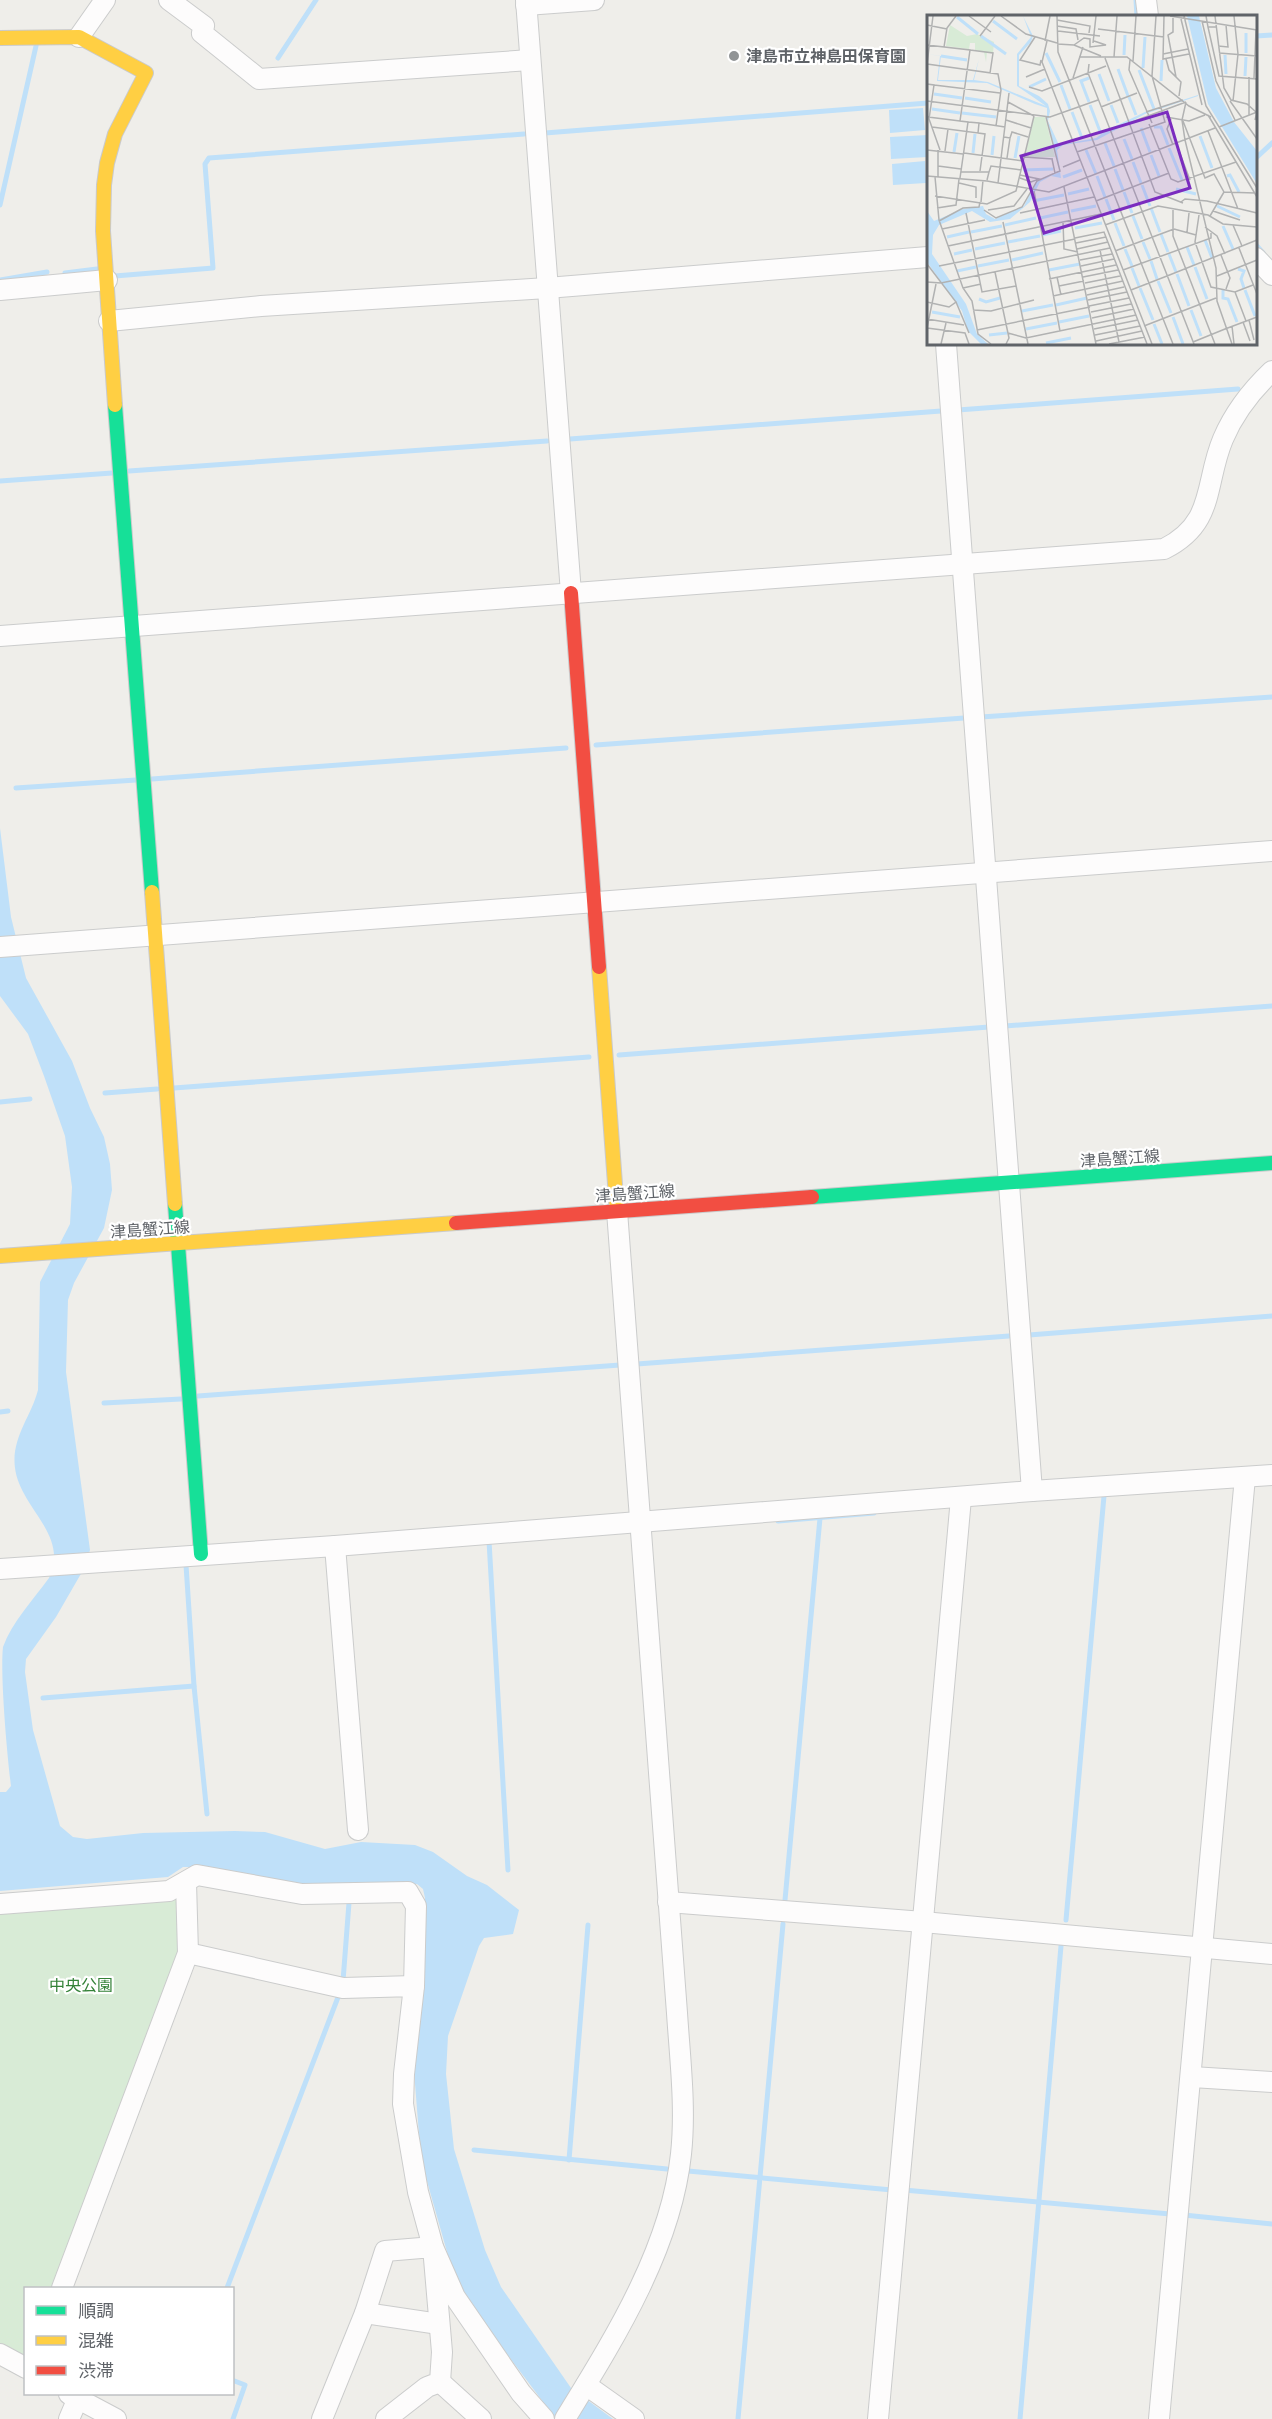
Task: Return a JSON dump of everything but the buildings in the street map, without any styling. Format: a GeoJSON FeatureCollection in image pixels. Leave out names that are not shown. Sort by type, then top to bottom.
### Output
{"type":"FeatureCollection","features":[{"type":"Feature","properties":{"kind":"street"},"geometry":{"type":"LineString","coordinates":[[79,37],[105,0]]}},
{"type":"Feature","properties":{"kind":"street"},"geometry":{"type":"LineString","coordinates":[[169,0],[204,26],[202,33],[260,79],[530,60]]}},
{"type":"Feature","properties":{"kind":"street"},"geometry":{"type":"LineString","coordinates":[[565,2419],[644,2280],[661,2240],[673,2200],[681,2154],[680,2060],[526,2],[594,0]]}},
{"type":"Feature","properties":{"kind":"street"},"geometry":{"type":"LineString","coordinates":[[1146,0],[1148,15]]}},
{"type":"Feature","properties":{"kind":"street"},"geometry":{"type":"LineString","coordinates":[[0,38],[79,37],[146,73],[112,142],[105,168],[103,199],[109,321],[153,933],[179,1243],[201,1554]]}},
{"type":"Feature","properties":{"kind":"street"},"geometry":{"type":"LineString","coordinates":[[109,321],[261,306],[547,288],[927,257]]}},
{"type":"Feature","properties":{"kind":"street"},"geometry":{"type":"LineString","coordinates":[[1257,259],[1272,275]]}},
{"type":"Feature","properties":{"kind":"street"},"geometry":{"type":"LineString","coordinates":[[0,290],[107,280]]}},
{"type":"Feature","properties":{"kind":"street"},"geometry":{"type":"LineString","coordinates":[[946,345],[1032,1491]]}},
{"type":"Feature","properties":{"kind":"street"},"geometry":{"type":"LineString","coordinates":[[0,636],[1164,549],[1182,540],[1204,510],[1223,439],[1250,392],[1272,371]]}},
{"type":"Feature","properties":{"kind":"street"},"geometry":{"type":"LineString","coordinates":[[0,946],[1272,851]]}},
{"type":"Feature","properties":{"kind":"street","name":"津島蟹江線"},"geometry":{"type":"LineString","coordinates":[[0,1256],[1272,1163]]}},
{"type":"Feature","properties":{"kind":"street"},"geometry":{"type":"LineString","coordinates":[[0,1569],[335,1546],[639,1521],[961,1503],[1032,1491],[1244,1483],[1272,1475]]}},
{"type":"Feature","properties":{"kind":"street"},"geometry":{"type":"LineString","coordinates":[[1160,2419],[1244,1483]]}},
{"type":"Feature","properties":{"kind":"street"},"geometry":{"type":"LineString","coordinates":[[878,2419],[961,1503]]}},
{"type":"Feature","properties":{"kind":"street"},"geometry":{"type":"LineString","coordinates":[[335,1546],[358,1830]]}},
{"type":"Feature","properties":{"kind":"street"},"geometry":{"type":"LineString","coordinates":[[0,1904],[168,1891],[197,1875],[302,1894],[408,1892],[416,1906],[414,1986],[403,2104],[418,2192],[433,2247],[455,2296],[521,2393],[544,2419]]}},
{"type":"Feature","properties":{"kind":"street"},"geometry":{"type":"LineString","coordinates":[[63,2287],[188,1953],[186,1882]]}},
{"type":"Feature","properties":{"kind":"street"},"geometry":{"type":"LineString","coordinates":[[668,1902],[923,1922],[1272,1954]]}},
{"type":"Feature","properties":{"kind":"street"},"geometry":{"type":"LineString","coordinates":[[188,1953],[342,1988],[414,1986]]}},
{"type":"Feature","properties":{"kind":"street"},"geometry":{"type":"LineString","coordinates":[[1192,2076],[1272,2082]]}},
{"type":"Feature","properties":{"kind":"street"},"geometry":{"type":"LineString","coordinates":[[322,2419],[366,2313],[385,2251],[433,2247]]}},
{"type":"Feature","properties":{"kind":"street"},"geometry":{"type":"LineString","coordinates":[[433,2247],[442,2352],[440,2382]]}},
{"type":"Feature","properties":{"kind":"street"},"geometry":{"type":"LineString","coordinates":[[366,2313],[439,2324]]}},
{"type":"Feature","properties":{"kind":"street"},"geometry":{"type":"LineString","coordinates":[[0,2354],[24,2367]]}},
{"type":"Feature","properties":{"kind":"street"},"geometry":{"type":"LineString","coordinates":[[386,2419],[427,2387],[440,2382]]}},
{"type":"Feature","properties":{"kind":"street"},"geometry":{"type":"LineString","coordinates":[[440,2382],[481,2419]]}},
{"type":"Feature","properties":{"kind":"street"},"geometry":{"type":"LineString","coordinates":[[585,2387],[634,2419]]}},
{"type":"Feature","properties":{"kind":"street"},"geometry":{"type":"LineString","coordinates":[[69,2419],[74,2396],[116,2419]]}},
{"type":"Feature","properties":{"kind":"green space","name":"中央公園"},"geometry":{"type":"Polygon","coordinates":[[[174,1895],[180,1899],[181,1950],[56,2287],[24,2287],[24,2358],[0,2347],[0,1910],[174,1895]]]}},
{"type":"Feature","properties":{"kind":"water"},"geometry":{"type":"Polygon","coordinates":[[[923,108],[925,130],[890,133],[889,110],[923,108]]]}},
{"type":"Feature","properties":{"kind":"water"},"geometry":{"type":"Polygon","coordinates":[[[927,135],[927,157],[891,159],[890,137],[927,135]]]}},
{"type":"Feature","properties":{"kind":"water"},"geometry":{"type":"Polygon","coordinates":[[[925,161],[926,183],[893,185],[892,164],[925,161]]]}},
{"type":"Feature","properties":{"kind":"water"},"geometry":{"type":"Polygon","coordinates":[[[0,828],[11,917],[26,978],[72,1061],[104,1137],[110,1164],[112,1190],[104,1228],[74,1283],[68,1300],[66,1372],[90,1550],[82,1572],[56,1617],[26,1659],[25,1672],[33,1730],[60,1826],[73,1837],[87,1839],[143,1833],[235,1831],[265,1832],[325,1849],[361,1842],[415,1845],[433,1852],[467,1876],[487,1885],[519,1910],[513,1934],[484,1938],[479,1946],[448,2036],[446,2074],[454,2149],[485,2250],[501,2287],[571,2388],[613,2419],[556,2419],[469,2304],[451,2266],[421,2160],[414,2071],[425,1898],[423,1889],[417,1884],[295,1885],[205,1867],[183,1867],[168,1877],[0,1891],[0,1792],[6,1792],[11,1786],[3,1694],[3,1647],[17,1620],[49,1578],[54,1563],[49,1535],[19,1482],[15,1468],[16,1447],[38,1390],[40,1282],[70,1224],[72,1187],[65,1136],[44,1076],[28,1034],[0,996],[0,828]]]}},
{"type":"Feature","properties":{"kind":"waterway"},"geometry":{"type":"LineString","coordinates":[[278,58],[316,0]]}},
{"type":"Feature","properties":{"kind":"waterway"},"geometry":{"type":"LineString","coordinates":[[1136,0],[1137,15]]}},
{"type":"Feature","properties":{"kind":"waterway"},"geometry":{"type":"LineString","coordinates":[[1257,36],[1272,35]]}},
{"type":"Feature","properties":{"kind":"waterway"},"geometry":{"type":"LineString","coordinates":[[0,205],[36,46]]}},
{"type":"Feature","properties":{"kind":"waterway"},"geometry":{"type":"LineString","coordinates":[[545,133],[927,103]]}},
{"type":"Feature","properties":{"kind":"waterway"},"geometry":{"type":"LineString","coordinates":[[115,276],[213,268],[205,164],[209,158],[524,134]]}},
{"type":"Feature","properties":{"kind":"waterway"},"geometry":{"type":"LineString","coordinates":[[1257,157],[1272,143]]}},
{"type":"Feature","properties":{"kind":"waterway"},"geometry":{"type":"LineString","coordinates":[[1257,246],[1263,253]]}},
{"type":"Feature","properties":{"kind":"waterway"},"geometry":{"type":"LineString","coordinates":[[65,273],[97,269]]}},
{"type":"Feature","properties":{"kind":"waterway"},"geometry":{"type":"LineString","coordinates":[[0,280],[47,272]]}},
{"type":"Feature","properties":{"kind":"waterway"},"geometry":{"type":"LineString","coordinates":[[958,410],[1238,389]]}},
{"type":"Feature","properties":{"kind":"waterway"},"geometry":{"type":"LineString","coordinates":[[570,439],[941,411]]}},
{"type":"Feature","properties":{"kind":"waterway"},"geometry":{"type":"LineString","coordinates":[[129,471],[547,441]]}},
{"type":"Feature","properties":{"kind":"waterway"},"geometry":{"type":"LineString","coordinates":[[0,481],[112,473]]}},
{"type":"Feature","properties":{"kind":"waterway"},"geometry":{"type":"LineString","coordinates":[[981,717],[1272,697]]}},
{"type":"Feature","properties":{"kind":"waterway"},"geometry":{"type":"LineString","coordinates":[[596,745],[964,718]]}},
{"type":"Feature","properties":{"kind":"waterway"},"geometry":{"type":"LineString","coordinates":[[152,779],[566,748]]}},
{"type":"Feature","properties":{"kind":"waterway"},"geometry":{"type":"LineString","coordinates":[[16,788],[136,780]]}},
{"type":"Feature","properties":{"kind":"waterway"},"geometry":{"type":"LineString","coordinates":[[1005,1026],[1272,1006]]}},
{"type":"Feature","properties":{"kind":"waterway"},"geometry":{"type":"LineString","coordinates":[[619,1055],[989,1027]]}},
{"type":"Feature","properties":{"kind":"waterway"},"geometry":{"type":"LineString","coordinates":[[174,1088],[589,1057]]}},
{"type":"Feature","properties":{"kind":"waterway"},"geometry":{"type":"LineString","coordinates":[[105,1093],[157,1089]]}},
{"type":"Feature","properties":{"kind":"waterway"},"geometry":{"type":"LineString","coordinates":[[0,1102],[30,1099]]}},
{"type":"Feature","properties":{"kind":"waterway"},"geometry":{"type":"LineString","coordinates":[[1029,1335],[1272,1316]]}},
{"type":"Feature","properties":{"kind":"waterway"},"geometry":{"type":"LineString","coordinates":[[637,1364],[1009,1336]]}},
{"type":"Feature","properties":{"kind":"waterway"},"geometry":{"type":"LineString","coordinates":[[198,1396],[620,1365]]}},
{"type":"Feature","properties":{"kind":"waterway"},"geometry":{"type":"LineString","coordinates":[[104,1403],[181,1399]]}},
{"type":"Feature","properties":{"kind":"waterway"},"geometry":{"type":"LineString","coordinates":[[0,1412],[8,1411]]}},
{"type":"Feature","properties":{"kind":"waterway"},"geometry":{"type":"LineString","coordinates":[[1066,1920],[1104,1496]]}},
{"type":"Feature","properties":{"kind":"waterway"},"geometry":{"type":"LineString","coordinates":[[778,1521],[874,1513]]}},
{"type":"Feature","properties":{"kind":"waterway"},"geometry":{"type":"LineString","coordinates":[[785,1900],[820,1518]]}},
{"type":"Feature","properties":{"kind":"waterway"},"geometry":{"type":"LineString","coordinates":[[489,1541],[508,1870]]}},
{"type":"Feature","properties":{"kind":"waterway"},"geometry":{"type":"LineString","coordinates":[[186,1565],[194,1686],[207,1814]]}},
{"type":"Feature","properties":{"kind":"waterway"},"geometry":{"type":"LineString","coordinates":[[43,1698],[194,1686]]}},
{"type":"Feature","properties":{"kind":"waterway"},"geometry":{"type":"LineString","coordinates":[[343,1981],[349,1903]]}},
{"type":"Feature","properties":{"kind":"waterway"},"geometry":{"type":"LineString","coordinates":[[738,2419],[783,1924]]}},
{"type":"Feature","properties":{"kind":"waterway"},"geometry":{"type":"LineString","coordinates":[[569,2160],[588,1925]]}},
{"type":"Feature","properties":{"kind":"waterway"},"geometry":{"type":"LineString","coordinates":[[1020,2419],[1061,1946]]}},
{"type":"Feature","properties":{"kind":"waterway"},"geometry":{"type":"LineString","coordinates":[[227,2287],[340,1992]]}},
{"type":"Feature","properties":{"kind":"waterway"},"geometry":{"type":"LineString","coordinates":[[474,2150],[667,2169]]}},
{"type":"Feature","properties":{"kind":"waterway"},"geometry":{"type":"LineString","coordinates":[[688,2171],[892,2190]]}},
{"type":"Feature","properties":{"kind":"waterway"},"geometry":{"type":"LineString","coordinates":[[904,2190],[1170,2214]]}},
{"type":"Feature","properties":{"kind":"waterway"},"geometry":{"type":"LineString","coordinates":[[1184,2215],[1272,2224]]}},
{"type":"Feature","properties":{"kind":"waterway"},"geometry":{"type":"LineString","coordinates":[[233,2419],[245,2385],[234,2381]]}},
{"type":"Feature","properties":{"kind":"traffic: fast"},"geometry":{"type":"LineString","coordinates":[[115,405],[152,892]]}},
{"type":"Feature","properties":{"kind":"traffic: fast"},"geometry":{"type":"LineString","coordinates":[[812,1197],[1272,1163]]}},
{"type":"Feature","properties":{"kind":"traffic: fast"},"geometry":{"type":"LineString","coordinates":[[175,1204],[201,1554]]}},
{"type":"Feature","properties":{"kind":"traffic: slow"},"geometry":{"type":"LineString","coordinates":[[0,38],[79,37],[146,73],[115,134],[104,185],[103,231],[115,405]]}},
{"type":"Feature","properties":{"kind":"traffic: slow"},"geometry":{"type":"LineString","coordinates":[[152,892],[175,1204]]}},
{"type":"Feature","properties":{"kind":"traffic: slow"},"geometry":{"type":"LineString","coordinates":[[599,967],[617,1211]]}},
{"type":"Feature","properties":{"kind":"traffic: slow"},"geometry":{"type":"LineString","coordinates":[[0,1256],[456,1223]]}},
{"type":"Feature","properties":{"kind":"traffic: jam"},"geometry":{"type":"LineString","coordinates":[[571,593],[599,967]]}},
{"type":"Feature","properties":{"kind":"traffic: jam"},"geometry":{"type":"LineString","coordinates":[[456,1223],[812,1197]]}},
{"type":"Feature","properties":{"kind":"place","name":"津島市立神島田保育園"},"geometry":{"type":"Point","coordinates":[734,56]}}]}
